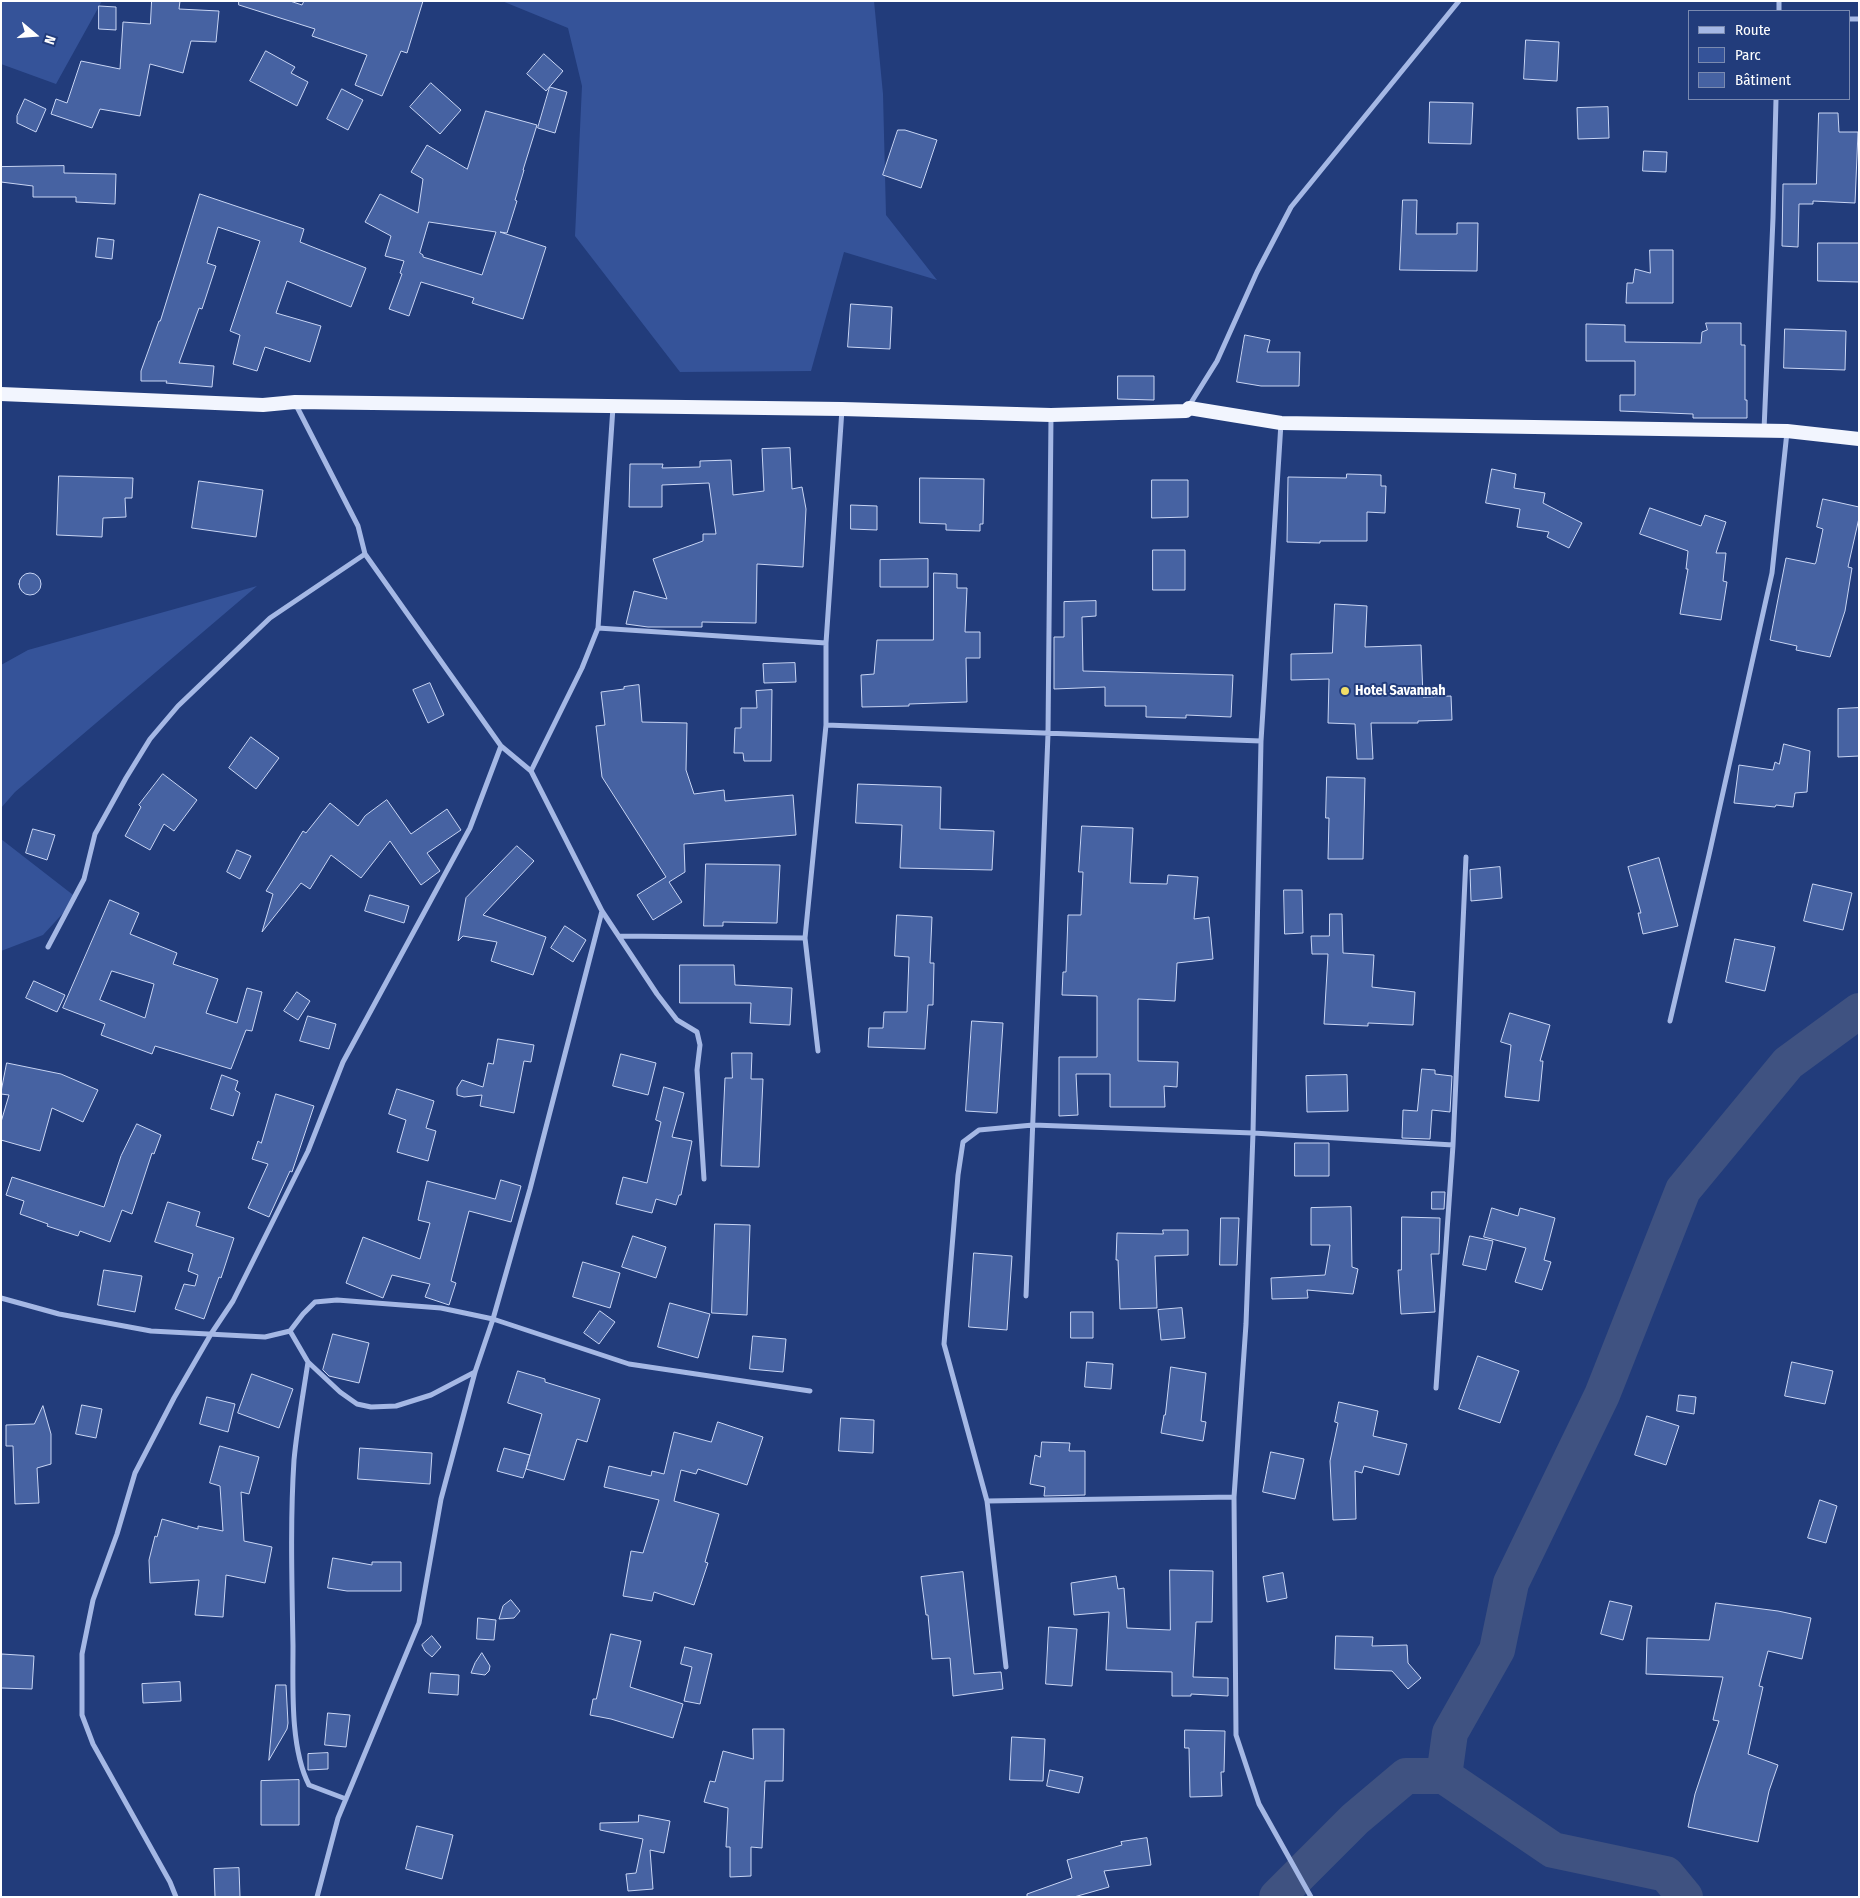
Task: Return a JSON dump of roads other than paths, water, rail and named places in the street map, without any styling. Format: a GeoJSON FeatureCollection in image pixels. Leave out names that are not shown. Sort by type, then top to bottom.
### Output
{"type":"FeatureCollection","features":[{"type":"Feature","properties":{"kind":"highway"},"geometry":{"type":"LineString","coordinates":[[1,394],[263,405],[295,402],[613,406],[842,409],[1052,415],[1186,411],[1189,408],[1281,423],[1787,431],[1859,439]]}},
{"type":"Feature","properties":{"kind":"street"},"geometry":{"type":"LineString","coordinates":[[1189,408],[1217,361],[1256,272],[1290,207],[1458,1]]}},
{"type":"Feature","properties":{"kind":"street"},"geometry":{"type":"LineString","coordinates":[[1764,431],[1774,218],[1776,100]]}},
{"type":"Feature","properties":{"kind":"street"},"geometry":{"type":"LineString","coordinates":[[295,402],[358,526],[365,554],[501,746],[531,771],[602,911],[656,994],[677,1020],[696,1032],[700,1045],[697,1070],[704,1179]]}},
{"type":"Feature","properties":{"kind":"street"},"geometry":{"type":"LineString","coordinates":[[531,771],[582,668],[598,628],[613,406]]}},
{"type":"Feature","properties":{"kind":"street"},"geometry":{"type":"LineString","coordinates":[[818,1052],[805,938],[826,725],[826,643],[842,409]]}},
{"type":"Feature","properties":{"kind":"street"},"geometry":{"type":"LineString","coordinates":[[1026,1296],[1048,734],[1052,415]]}},
{"type":"Feature","properties":{"kind":"street"},"geometry":{"type":"LineString","coordinates":[[1281,423],[1261,741],[1253,1134],[1246,1324],[1234,1497],[1236,1735],[1259,1804],[1311,1895]]}},
{"type":"Feature","properties":{"kind":"street"},"geometry":{"type":"LineString","coordinates":[[1670,1021],[1772,573],[1787,431]]}},
{"type":"Feature","properties":{"kind":"street"},"geometry":{"type":"LineString","coordinates":[[48,947],[84,879],[95,834],[150,739],[178,706],[270,618],[365,554]]}},
{"type":"Feature","properties":{"kind":"street"},"geometry":{"type":"LineString","coordinates":[[598,628],[826,643]]}},
{"type":"Feature","properties":{"kind":"street"},"geometry":{"type":"LineString","coordinates":[[826,725],[1261,741]]}},
{"type":"Feature","properties":{"kind":"street"},"geometry":{"type":"LineString","coordinates":[[176,1897],[170,1882],[92,1744],[82,1715],[82,1654],[93,1600],[117,1534],[135,1473],[174,1398],[211,1334],[233,1301],[308,1151],[343,1062],[470,828],[501,746]]}},
{"type":"Feature","properties":{"kind":"street"},"geometry":{"type":"LineString","coordinates":[[1436,1388],[1453,1145],[1466,857]]}},
{"type":"Feature","properties":{"kind":"street"},"geometry":{"type":"LineString","coordinates":[[317,1897],[338,1818],[419,1623],[441,1499],[475,1372],[493,1319],[530,1189],[602,911]]}},
{"type":"Feature","properties":{"kind":"street"},"geometry":{"type":"LineString","coordinates":[[619,936],[805,938]]}},
{"type":"Feature","properties":{"kind":"street"},"geometry":{"type":"LineString","coordinates":[[1006,1666],[987,1501],[944,1344],[958,1175],[963,1142],[979,1130],[1033,1125],[1453,1145]]}},
{"type":"Feature","properties":{"kind":"street"},"geometry":{"type":"LineString","coordinates":[[1,1298],[59,1314],[151,1331],[265,1337],[290,1331],[315,1302],[337,1300],[441,1308],[493,1319],[629,1364],[810,1391]]}},
{"type":"Feature","properties":{"kind":"street"},"geometry":{"type":"LineString","coordinates":[[290,1331],[308,1362],[340,1392],[357,1404],[371,1408],[396,1406],[431,1395],[475,1372]]}},
{"type":"Feature","properties":{"kind":"street"},"geometry":{"type":"LineString","coordinates":[[308,1362],[294,1460],[292,1531],[293,1695],[297,1746],[302,1771],[309,1784],[346,1799]]}},
{"type":"Feature","properties":{"kind":"street"},"geometry":{"type":"LineString","coordinates":[[987,1501],[1234,1497]]}},
{"type":"Feature","properties":{"kind":"waterway"},"geometry":{"type":"LineString","coordinates":[[1444,1776],[1450,1733],[1497,1650],[1511,1583],[1602,1395],[1683,1190],[1788,1063],[1859,1011]]}},
{"type":"Feature","properties":{"kind":"waterway"},"geometry":{"type":"LineString","coordinates":[[1277,1897],[1355,1819],[1406,1776],[1444,1776],[1553,1850],[1666,1874],[1685,1897]]}},
{"type":"Feature","properties":{"kind":"place","name":"Hotel Savannah"},"geometry":{"type":"Point","coordinates":[1345,691]}}]}
